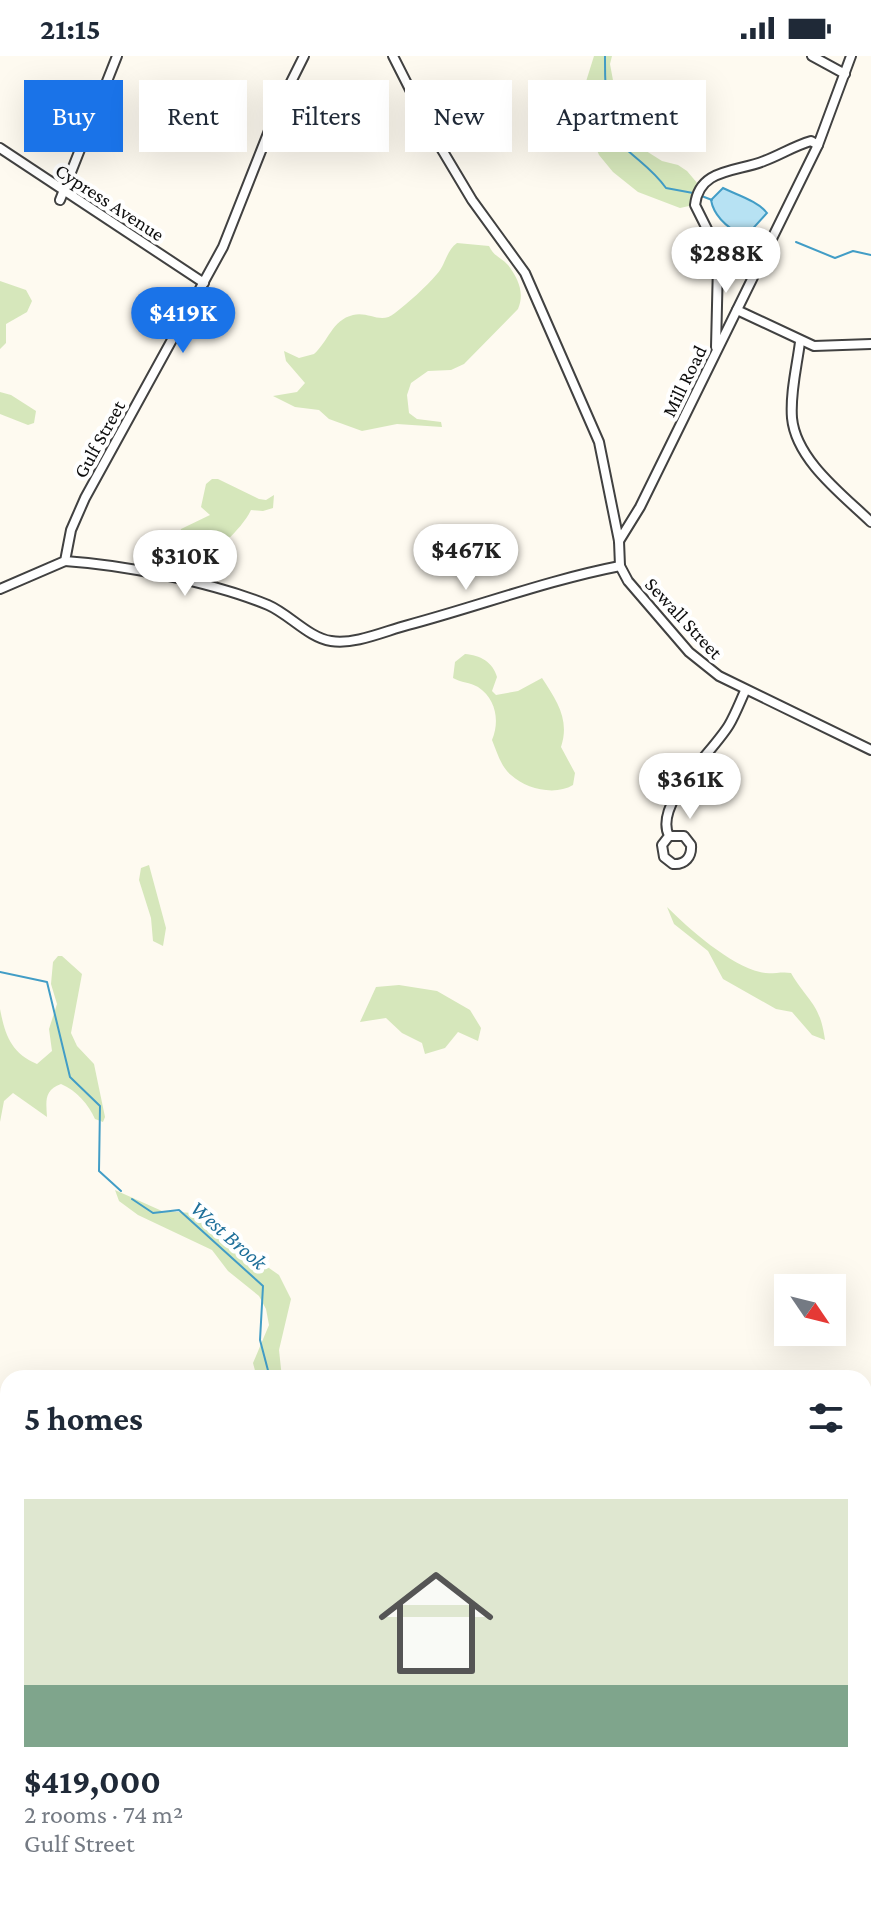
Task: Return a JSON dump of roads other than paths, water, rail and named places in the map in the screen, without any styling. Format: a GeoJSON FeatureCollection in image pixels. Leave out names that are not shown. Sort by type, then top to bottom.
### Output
{"type":"FeatureCollection","features":[{"type":"Feature","properties":{"kind":"street"},"geometry":{"type":"LineString","coordinates":[[62,196],[117,56]]}},
{"type":"Feature","properties":{"kind":"street","name":"Gulf Street"},"geometry":{"type":"LineString","coordinates":[[65,561],[71,530],[85,498],[223,247],[271,123],[304,56]]}},
{"type":"Feature","properties":{"kind":"street","name":"Sewall Street"},"geometry":{"type":"LineString","coordinates":[[393,56],[432,133],[472,200],[516,258],[599,442],[619,541],[620,566],[628,581],[689,652],[719,676],[871,750]]}},
{"type":"Feature","properties":{"kind":"street"},"geometry":{"type":"LineString","coordinates":[[812,56],[845,74]]}},
{"type":"Feature","properties":{"kind":"street","name":"Mill Road"},"geometry":{"type":"LineString","coordinates":[[619,541],[640,507],[818,145],[851,56]]}},
{"type":"Feature","properties":{"kind":"street"},"geometry":{"type":"LineString","coordinates":[[716,353],[718,264],[713,241],[695,205],[697,195],[712,176],[724,171],[762,163],[811,141],[818,145]]}},
{"type":"Feature","properties":{"kind":"street","name":"Cypress Avenue"},"geometry":{"type":"LineString","coordinates":[[0,148],[62,196],[204,283]]}},
{"type":"Feature","properties":{"kind":"street"},"geometry":{"type":"LineString","coordinates":[[737,310],[800,342],[824,347],[871,344]]}},
{"type":"Feature","properties":{"kind":"street"},"geometry":{"type":"LineString","coordinates":[[800,342],[792,407],[795,429],[812,461],[871,522]]}},
{"type":"Feature","properties":{"kind":"street"},"geometry":{"type":"LineString","coordinates":[[0,589],[65,561],[206,586],[272,607],[326,641],[345,642],[620,566]]}},
{"type":"Feature","properties":{"kind":"street"},"geometry":{"type":"LineString","coordinates":[[669,836],[667,819],[674,799],[729,725],[745,691]]}},
{"type":"Feature","properties":{"kind":"water"},"geometry":{"type":"Polygon","coordinates":[[[723,188],[753,202],[767,213],[748,234],[743,236],[732,229],[715,212],[711,200],[723,188]]]}},
{"type":"Feature","properties":{"kind":"waterway"},"geometry":{"type":"LineString","coordinates":[[605,56],[609,118],[618,140],[666,188],[693,193]]}},
{"type":"Feature","properties":{"kind":"waterway"},"geometry":{"type":"LineString","coordinates":[[699,195],[712,200]]}},
{"type":"Feature","properties":{"kind":"waterway"},"geometry":{"type":"LineString","coordinates":[[796,242],[835,258],[853,251],[871,255]]}},
{"type":"Feature","properties":{"kind":"waterway","name":"West Brook"},"geometry":{"type":"LineString","coordinates":[[0,972],[47,982],[70,1077],[100,1106],[99,1171],[121,1191]]}},
{"type":"Feature","properties":{"kind":"waterway","name":"West Brook"},"geometry":{"type":"LineString","coordinates":[[132,1199],[153,1213],[179,1210],[263,1286],[260,1340],[268,1370]]}}]}
